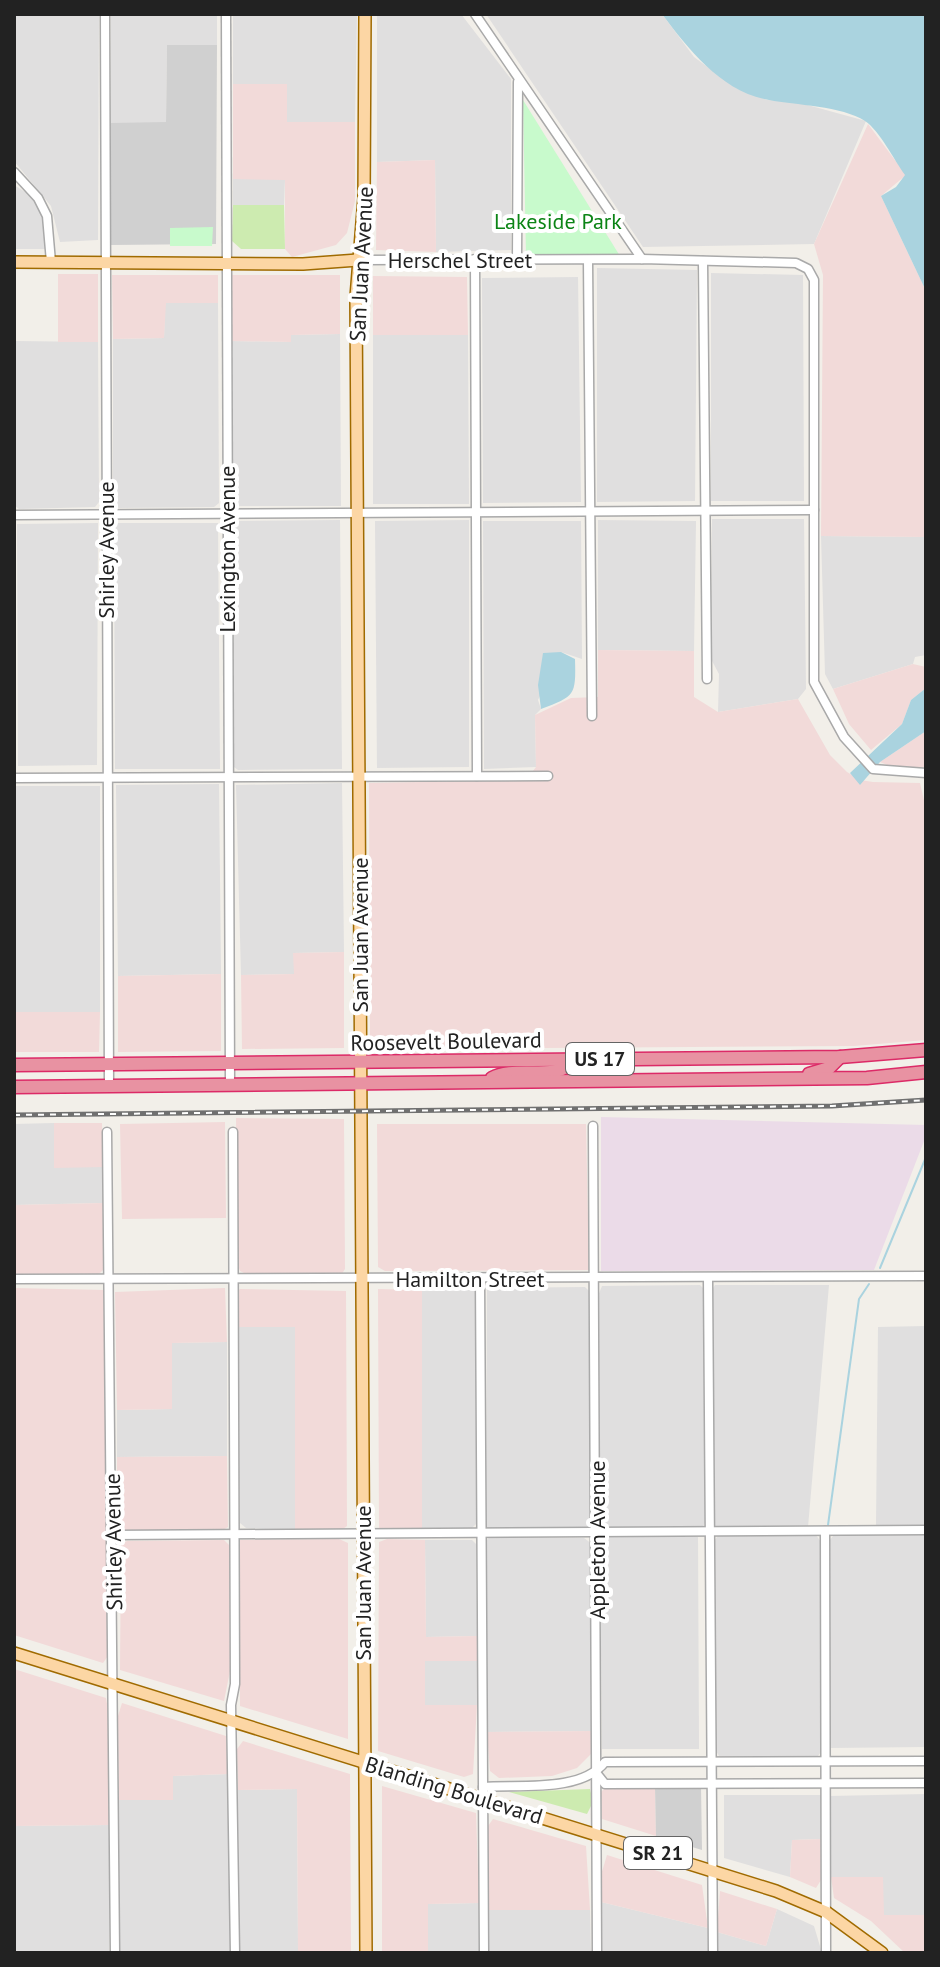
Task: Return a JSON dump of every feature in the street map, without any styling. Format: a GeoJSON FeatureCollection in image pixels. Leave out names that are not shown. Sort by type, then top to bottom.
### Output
{"type":"FeatureCollection","features":[{"type":"Feature","properties":{"kind":"highway","name":"Roosevelt Boulevard"},"geometry":{"type":"LineString","coordinates":[[14,1065],[840,1057],[926,1050]]}},
{"type":"Feature","properties":{"kind":"highway"},"geometry":{"type":"LineString","coordinates":[[791,1078],[829,1068],[840,1057],[849,1068],[867,1078]]}},
{"type":"Feature","properties":{"kind":"highway"},"geometry":{"type":"LineString","coordinates":[[486,1082],[510,1073],[559,1071],[570,1067],[575,1059]]}},
{"type":"Feature","properties":{"kind":"highway","name":"Roosevelt Boulevard"},"geometry":{"type":"LineString","coordinates":[[14,1087],[867,1078],[926,1072]]}},
{"type":"Feature","properties":{"kind":"main road","name":"San Juan Avenue"},"geometry":{"type":"LineString","coordinates":[[365,14],[364,198],[358,260],[357,514],[366,1953]]}},
{"type":"Feature","properties":{"kind":"main road","name":"Herschel Street"},"geometry":{"type":"LineString","coordinates":[[14,262],[225,264],[358,260]]}},
{"type":"Feature","properties":{"kind":"main road","name":"Blanding Boulevard"},"geometry":{"type":"LineString","coordinates":[[14,1653],[364,1762],[483,1792],[597,1834],[712,1871],[826,1912],[882,1953]]}},
{"type":"Feature","properties":{"kind":"street","name":"Shirley Avenue"},"geometry":{"type":"LineString","coordinates":[[105,14],[109,1086]]}},
{"type":"Feature","properties":{"kind":"street","name":"Lexington Avenue"},"geometry":{"type":"LineString","coordinates":[[226,14],[230,1084]]}},
{"type":"Feature","properties":{"kind":"street"},"geometry":{"type":"LineString","coordinates":[[475,14],[642,259]]}},
{"type":"Feature","properties":{"kind":"street"},"geometry":{"type":"LineString","coordinates":[[517,260],[518,81]]}},
{"type":"Feature","properties":{"kind":"street"},"geometry":{"type":"LineString","coordinates":[[15,176],[38,198],[47,216],[51,262]]}},
{"type":"Feature","properties":{"kind":"street"},"geometry":{"type":"LineString","coordinates":[[475,259],[477,776]]}},
{"type":"Feature","properties":{"kind":"street","name":"Herschel Street"},"geometry":{"type":"LineString","coordinates":[[358,260],[642,259],[796,263],[808,269],[814,280],[814,510]]}},
{"type":"Feature","properties":{"kind":"street"},"geometry":{"type":"LineString","coordinates":[[588,260],[592,716]]}},
{"type":"Feature","properties":{"kind":"street"},"geometry":{"type":"LineString","coordinates":[[703,261],[707,679]]}},
{"type":"Feature","properties":{"kind":"street"},"geometry":{"type":"LineString","coordinates":[[14,515],[814,510],[814,682],[844,737],[873,769],[926,773]]}},
{"type":"Feature","properties":{"kind":"street"},"geometry":{"type":"LineString","coordinates":[[14,778],[548,776]]}},
{"type":"Feature","properties":{"kind":"street","name":"Appleton Avenue"},"geometry":{"type":"LineString","coordinates":[[593,1126],[597,1953]]}},
{"type":"Feature","properties":{"kind":"street","name":"Shirley Avenue"},"geometry":{"type":"LineString","coordinates":[[107,1132],[115,1953]]}},
{"type":"Feature","properties":{"kind":"street"},"geometry":{"type":"LineString","coordinates":[[233,1132],[235,1953]]}},
{"type":"Feature","properties":{"kind":"street","name":"Hamilton Street"},"geometry":{"type":"LineString","coordinates":[[14,1279],[926,1276]]}},
{"type":"Feature","properties":{"kind":"street"},"geometry":{"type":"LineString","coordinates":[[708,1278],[713,1953]]}},
{"type":"Feature","properties":{"kind":"street"},"geometry":{"type":"LineString","coordinates":[[480,1279],[484,1953]]}},
{"type":"Feature","properties":{"kind":"street"},"geometry":{"type":"LineString","coordinates":[[113,1535],[926,1530]]}},
{"type":"Feature","properties":{"kind":"street"},"geometry":{"type":"LineString","coordinates":[[825,1531],[826,1953]]}},
{"type":"Feature","properties":{"kind":"street"},"geometry":{"type":"LineString","coordinates":[[483,1792],[559,1783],[596,1773],[605,1762],[926,1761]]}},
{"type":"Feature","properties":{"kind":"street"},"geometry":{"type":"LineString","coordinates":[[596,1773],[605,1784],[926,1783]]}},
{"type":"Feature","properties":{"kind":"shaded area"},"geometry":{"type":"Polygon","coordinates":[[[14,14],[99,14],[98,240],[60,242],[51,206],[14,161],[14,14]]]}},
{"type":"Feature","properties":{"kind":"shaded area"},"geometry":{"type":"Polygon","coordinates":[[[111,14],[217,14],[217,45],[167,45],[166,123],[111,123],[111,14]]]}},
{"type":"Feature","properties":{"kind":"shaded area"},"geometry":{"type":"Polygon","coordinates":[[[233,14],[357,14],[355,122],[287,122],[287,84],[233,84],[233,14]]]}},
{"type":"Feature","properties":{"kind":"shaded area"},"geometry":{"type":"Polygon","coordinates":[[[377,14],[461,14],[511,79],[511,250],[436,252],[435,160],[377,162],[377,14]]]}},
{"type":"Feature","properties":{"kind":"shaded area"},"geometry":{"type":"Polygon","coordinates":[[[486,14],[662,14],[694,57],[736,88],[767,100],[793,101],[866,121],[814,244],[643,247],[486,14]]]}},
{"type":"Feature","properties":{"kind":"shaded area"},"geometry":{"type":"Polygon","coordinates":[[[167,45],[217,45],[216,244],[111,245],[111,123],[166,122],[167,45]]]}},
{"type":"Feature","properties":{"kind":"shaded area"},"geometry":{"type":"Polygon","coordinates":[[[233,84],[287,84],[287,122],[355,122],[355,201],[347,233],[336,245],[292,257],[285,249],[285,180],[233,179],[233,84]]]}},
{"type":"Feature","properties":{"kind":"shaded area"},"geometry":{"type":"Polygon","coordinates":[[[868,124],[906,175],[881,196],[926,291],[926,537],[821,536],[823,275],[814,244],[868,124]]]}},
{"type":"Feature","properties":{"kind":"shaded area"},"geometry":{"type":"Polygon","coordinates":[[[435,160],[436,252],[376,250],[377,162],[435,160]]]}},
{"type":"Feature","properties":{"kind":"shaded area"},"geometry":{"type":"Polygon","coordinates":[[[233,179],[285,179],[284,205],[233,205],[233,179]]]}},
{"type":"Feature","properties":{"kind":"shaded area"},"geometry":{"type":"Polygon","coordinates":[[[14,185],[30,195],[40,210],[46,230],[46,249],[14,249],[14,185]]]}},
{"type":"Feature","properties":{"kind":"shaded area"},"geometry":{"type":"Polygon","coordinates":[[[597,268],[697,270],[695,501],[597,502],[597,268]]]}},
{"type":"Feature","properties":{"kind":"shaded area"},"geometry":{"type":"Polygon","coordinates":[[[711,273],[803,275],[804,501],[711,501],[711,273]]]}},
{"type":"Feature","properties":{"kind":"shaded area"},"geometry":{"type":"Polygon","coordinates":[[[58,274],[98,274],[98,342],[58,342],[58,274]]]}},
{"type":"Feature","properties":{"kind":"shaded area"},"geometry":{"type":"Polygon","coordinates":[[[112,275],[218,275],[218,303],[166,303],[164,338],[113,339],[112,275]]]}},
{"type":"Feature","properties":{"kind":"shaded area"},"geometry":{"type":"Polygon","coordinates":[[[232,275],[340,275],[340,334],[291,335],[291,342],[232,341],[232,275]]]}},
{"type":"Feature","properties":{"kind":"shaded area"},"geometry":{"type":"Polygon","coordinates":[[[373,276],[467,277],[468,335],[373,335],[373,276]]]}},
{"type":"Feature","properties":{"kind":"shaded area"},"geometry":{"type":"Polygon","coordinates":[[[578,277],[581,502],[483,503],[482,278],[578,277]]]}},
{"type":"Feature","properties":{"kind":"shaded area"},"geometry":{"type":"Polygon","coordinates":[[[165,303],[218,303],[219,503],[214,507],[119,508],[113,503],[113,339],[164,338],[165,303]]]}},
{"type":"Feature","properties":{"kind":"shaded area"},"geometry":{"type":"Polygon","coordinates":[[[340,334],[341,506],[233,506],[232,341],[291,342],[291,335],[340,334]]]}},
{"type":"Feature","properties":{"kind":"shaded area"},"geometry":{"type":"Polygon","coordinates":[[[373,335],[468,335],[469,504],[373,504],[373,335]]]}},
{"type":"Feature","properties":{"kind":"shaded area"},"geometry":{"type":"Polygon","coordinates":[[[16,341],[98,342],[99,502],[95,507],[19,509],[14,505],[16,341]]]}},
{"type":"Feature","properties":{"kind":"shaded area"},"geometry":{"type":"Polygon","coordinates":[[[712,519],[804,519],[806,689],[798,699],[718,712],[719,674],[711,659],[712,519]]]}},
{"type":"Feature","properties":{"kind":"shaded area"},"geometry":{"type":"Polygon","coordinates":[[[340,520],[342,769],[238,770],[234,767],[233,521],[340,520]]]}},
{"type":"Feature","properties":{"kind":"shaded area"},"geometry":{"type":"Polygon","coordinates":[[[469,520],[469,767],[377,768],[375,521],[469,520]]]}},
{"type":"Feature","properties":{"kind":"shaded area"},"geometry":{"type":"Polygon","coordinates":[[[598,520],[696,521],[694,651],[598,650],[598,520]]]}},
{"type":"Feature","properties":{"kind":"shaded area"},"geometry":{"type":"Polygon","coordinates":[[[483,521],[581,521],[582,659],[561,652],[538,700],[541,709],[535,715],[536,767],[484,769],[483,521]]]}},
{"type":"Feature","properties":{"kind":"shaded area"},"geometry":{"type":"Polygon","coordinates":[[[98,523],[97,765],[18,766],[17,524],[98,523]]]}},
{"type":"Feature","properties":{"kind":"shaded area"},"geometry":{"type":"Polygon","coordinates":[[[114,523],[218,523],[220,769],[115,769],[114,523]]]}},
{"type":"Feature","properties":{"kind":"shaded area"},"geometry":{"type":"Polygon","coordinates":[[[821,536],[926,537],[926,655],[915,657],[913,664],[833,689],[825,674],[821,536]]]}},
{"type":"Feature","properties":{"kind":"shaded area"},"geometry":{"type":"Polygon","coordinates":[[[598,650],[694,651],[694,697],[718,712],[798,699],[830,755],[847,772],[860,780],[873,782],[920,783],[926,809],[926,1040],[854,1046],[373,1049],[370,1044],[369,783],[526,780],[536,767],[535,715],[571,698],[598,697],[598,650]]]}},
{"type":"Feature","properties":{"kind":"shaded area"},"geometry":{"type":"Polygon","coordinates":[[[913,664],[926,667],[926,688],[911,700],[902,724],[871,750],[849,724],[833,689],[913,664]]]}},
{"type":"Feature","properties":{"kind":"shaded area"},"geometry":{"type":"Polygon","coordinates":[[[926,731],[926,767],[892,767],[880,762],[926,731]]]}},
{"type":"Feature","properties":{"kind":"shaded area"},"geometry":{"type":"Polygon","coordinates":[[[342,783],[344,952],[294,953],[294,974],[241,975],[236,785],[342,783]]]}},
{"type":"Feature","properties":{"kind":"shaded area"},"geometry":{"type":"Polygon","coordinates":[[[219,784],[221,974],[118,976],[116,785],[219,784]]]}},
{"type":"Feature","properties":{"kind":"shaded area"},"geometry":{"type":"Polygon","coordinates":[[[14,786],[100,786],[100,1012],[14,1012],[14,786]]]}},
{"type":"Feature","properties":{"kind":"shaded area"},"geometry":{"type":"Polygon","coordinates":[[[344,952],[344,1048],[242,1049],[241,975],[294,974],[293,953],[344,952]]]}},
{"type":"Feature","properties":{"kind":"shaded area"},"geometry":{"type":"Polygon","coordinates":[[[221,974],[221,1051],[118,1052],[118,976],[221,974]]]}},
{"type":"Feature","properties":{"kind":"shaded area"},"geometry":{"type":"Polygon","coordinates":[[[14,1012],[100,1012],[99,1052],[14,1052],[14,1012]]]}},
{"type":"Feature","properties":{"kind":"shaded area"},"geometry":{"type":"Polygon","coordinates":[[[601,1117],[926,1125],[926,1136],[874,1270],[601,1271],[601,1117]]]}},
{"type":"Feature","properties":{"kind":"shaded area"},"geometry":{"type":"Polygon","coordinates":[[[236,1118],[344,1119],[345,1269],[341,1275],[248,1275],[240,1271],[237,1263],[236,1118]]]}},
{"type":"Feature","properties":{"kind":"shaded area"},"geometry":{"type":"Polygon","coordinates":[[[225,1122],[226,1218],[122,1219],[120,1124],[225,1122]]]}},
{"type":"Feature","properties":{"kind":"shaded area"},"geometry":{"type":"Polygon","coordinates":[[[54,1123],[54,1167],[103,1167],[103,1203],[14,1205],[14,1124],[54,1123]]]}},
{"type":"Feature","properties":{"kind":"shaded area"},"geometry":{"type":"Polygon","coordinates":[[[54,1123],[102,1123],[103,1167],[54,1168],[54,1123]]]}},
{"type":"Feature","properties":{"kind":"shaded area"},"geometry":{"type":"Polygon","coordinates":[[[377,1124],[586,1124],[589,1270],[385,1271],[378,1267],[377,1124]]]}},
{"type":"Feature","properties":{"kind":"shaded area"},"geometry":{"type":"Polygon","coordinates":[[[103,1203],[104,1269],[97,1276],[14,1274],[14,1205],[103,1203]]]}},
{"type":"Feature","properties":{"kind":"shaded area"},"geometry":{"type":"Polygon","coordinates":[[[700,1285],[705,1290],[706,1521],[702,1528],[604,1528],[600,1523],[598,1296],[602,1286],[700,1285]]]}},
{"type":"Feature","properties":{"kind":"shaded area"},"geometry":{"type":"Polygon","coordinates":[[[715,1285],[829,1285],[808,1527],[717,1528],[713,1524],[712,1290],[715,1285]]]}},
{"type":"Feature","properties":{"kind":"shaded area"},"geometry":{"type":"Polygon","coordinates":[[[585,1287],[590,1292],[592,1525],[589,1529],[486,1529],[487,1288],[585,1287]]]}},
{"type":"Feature","properties":{"kind":"shaded area"},"geometry":{"type":"Polygon","coordinates":[[[14,1288],[105,1290],[108,1656],[103,1663],[14,1635],[14,1288]]]}},
{"type":"Feature","properties":{"kind":"shaded area"},"geometry":{"type":"Polygon","coordinates":[[[225,1288],[227,1342],[172,1343],[172,1409],[117,1410],[115,1292],[225,1288]]]}},
{"type":"Feature","properties":{"kind":"shaded area"},"geometry":{"type":"Polygon","coordinates":[[[240,1289],[346,1291],[347,1526],[343,1529],[295,1531],[295,1327],[236,1327],[236,1292],[240,1289]]]}},
{"type":"Feature","properties":{"kind":"shaded area"},"geometry":{"type":"Polygon","coordinates":[[[378,1289],[422,1290],[422,1530],[379,1528],[378,1289]]]}},
{"type":"Feature","properties":{"kind":"shaded area"},"geometry":{"type":"Polygon","coordinates":[[[422,1290],[476,1290],[477,1523],[471,1529],[422,1530],[422,1290]]]}},
{"type":"Feature","properties":{"kind":"shaded area"},"geometry":{"type":"Polygon","coordinates":[[[926,1326],[926,1527],[876,1527],[878,1327],[926,1326]]]}},
{"type":"Feature","properties":{"kind":"shaded area"},"geometry":{"type":"Polygon","coordinates":[[[236,1327],[295,1327],[295,1531],[246,1528],[240,1523],[236,1327]]]}},
{"type":"Feature","properties":{"kind":"shaded area"},"geometry":{"type":"Polygon","coordinates":[[[227,1342],[227,1456],[117,1457],[117,1410],[171,1409],[172,1343],[227,1342]]]}},
{"type":"Feature","properties":{"kind":"shaded area"},"geometry":{"type":"Polygon","coordinates":[[[227,1456],[228,1527],[218,1533],[123,1531],[117,1524],[117,1457],[227,1456]]]}},
{"type":"Feature","properties":{"kind":"shaded area"},"geometry":{"type":"Polygon","coordinates":[[[926,1534],[926,1747],[830,1748],[829,1541],[834,1535],[926,1534]]]}},
{"type":"Feature","properties":{"kind":"shaded area"},"geometry":{"type":"Polygon","coordinates":[[[816,1535],[821,1542],[821,1752],[817,1757],[719,1756],[715,1749],[713,1542],[718,1536],[816,1535]]]}},
{"type":"Feature","properties":{"kind":"shaded area"},"geometry":{"type":"Polygon","coordinates":[[[489,1537],[584,1538],[592,1544],[593,1731],[487,1732],[484,1545],[489,1537]]]}},
{"type":"Feature","properties":{"kind":"shaded area"},"geometry":{"type":"Polygon","coordinates":[[[605,1537],[698,1537],[699,1749],[602,1749],[600,1542],[605,1537]]]}},
{"type":"Feature","properties":{"kind":"shaded area"},"geometry":{"type":"Polygon","coordinates":[[[339,1539],[348,1543],[348,1739],[240,1706],[240,1540],[339,1539]]]}},
{"type":"Feature","properties":{"kind":"shaded area"},"geometry":{"type":"Polygon","coordinates":[[[387,1539],[425,1540],[426,1637],[477,1636],[477,1661],[425,1661],[425,1705],[477,1705],[473,1774],[464,1777],[378,1751],[379,1542],[387,1539]]]}},
{"type":"Feature","properties":{"kind":"shaded area"},"geometry":{"type":"Polygon","coordinates":[[[224,1540],[229,1545],[230,1671],[224,1701],[120,1670],[121,1545],[127,1541],[224,1540]]]}},
{"type":"Feature","properties":{"kind":"shaded area"},"geometry":{"type":"Polygon","coordinates":[[[425,1540],[472,1540],[476,1544],[477,1636],[426,1637],[425,1540]]]}},
{"type":"Feature","properties":{"kind":"shaded area"},"geometry":{"type":"Polygon","coordinates":[[[425,1660],[477,1661],[477,1705],[425,1705],[425,1660]]]}},
{"type":"Feature","properties":{"kind":"shaded area"},"geometry":{"type":"Polygon","coordinates":[[[14,1669],[106,1698],[109,1715],[110,1825],[14,1826],[14,1669]]]}},
{"type":"Feature","properties":{"kind":"shaded area"},"geometry":{"type":"Polygon","coordinates":[[[122,1703],[226,1736],[229,1774],[173,1776],[173,1800],[119,1800],[118,1716],[122,1703]]]}},
{"type":"Feature","properties":{"kind":"shaded area"},"geometry":{"type":"Polygon","coordinates":[[[593,1731],[591,1754],[577,1768],[552,1776],[499,1778],[490,1771],[487,1732],[593,1731]]]}},
{"type":"Feature","properties":{"kind":"shaded area"},"geometry":{"type":"Polygon","coordinates":[[[243,1741],[350,1774],[351,1953],[298,1953],[297,1789],[238,1790],[237,1749],[243,1741]]]}},
{"type":"Feature","properties":{"kind":"shaded area"},"geometry":{"type":"Polygon","coordinates":[[[229,1774],[231,1953],[118,1953],[119,1800],[172,1800],[172,1776],[229,1774]]]}},
{"type":"Feature","properties":{"kind":"shaded area"},"geometry":{"type":"Polygon","coordinates":[[[382,1786],[476,1813],[479,1903],[428,1904],[428,1953],[382,1953],[382,1786]]]}},
{"type":"Feature","properties":{"kind":"shaded area"},"geometry":{"type":"Polygon","coordinates":[[[655,1787],[656,1836],[602,1819],[601,1792],[605,1788],[655,1787]]]}},
{"type":"Feature","properties":{"kind":"shaded area"},"geometry":{"type":"Polygon","coordinates":[[[655,1787],[701,1787],[702,1850],[656,1836],[655,1787]]]}},
{"type":"Feature","properties":{"kind":"shaded area"},"geometry":{"type":"Polygon","coordinates":[[[297,1789],[298,1953],[239,1953],[238,1790],[297,1789]]]}},
{"type":"Feature","properties":{"kind":"shaded area"},"geometry":{"type":"Polygon","coordinates":[[[926,1794],[926,1915],[883,1915],[883,1877],[831,1877],[829,1796],[926,1794]]]}},
{"type":"Feature","properties":{"kind":"shaded area"},"geometry":{"type":"Polygon","coordinates":[[[724,1795],[821,1795],[822,1839],[792,1840],[790,1877],[724,1858],[724,1795]]]}},
{"type":"Feature","properties":{"kind":"shaded area"},"geometry":{"type":"Polygon","coordinates":[[[493,1819],[586,1846],[590,1910],[488,1910],[488,1826],[493,1819]]]}},
{"type":"Feature","properties":{"kind":"shaded area"},"geometry":{"type":"Polygon","coordinates":[[[110,1825],[109,1953],[14,1953],[14,1826],[110,1825]]]}},
{"type":"Feature","properties":{"kind":"shaded area"},"geometry":{"type":"Polygon","coordinates":[[[822,1839],[821,1880],[816,1888],[790,1877],[792,1840],[822,1839]]]}},
{"type":"Feature","properties":{"kind":"shaded area"},"geometry":{"type":"Polygon","coordinates":[[[607,1855],[702,1885],[708,1928],[601,1902],[601,1875],[607,1855]]]}},
{"type":"Feature","properties":{"kind":"shaded area"},"geometry":{"type":"Polygon","coordinates":[[[831,1877],[883,1877],[884,1915],[926,1915],[926,1953],[905,1953],[871,1921],[834,1898],[831,1877]]]}},
{"type":"Feature","properties":{"kind":"shaded area"},"geometry":{"type":"Polygon","coordinates":[[[720,1891],[777,1909],[766,1946],[717,1932],[720,1891]]]}},
{"type":"Feature","properties":{"kind":"shaded area"},"geometry":{"type":"Polygon","coordinates":[[[601,1902],[708,1928],[708,1953],[602,1953],[601,1902]]]}},
{"type":"Feature","properties":{"kind":"shaded area"},"geometry":{"type":"Polygon","coordinates":[[[479,1903],[479,1953],[428,1953],[428,1904],[479,1903]]]}},
{"type":"Feature","properties":{"kind":"shaded area"},"geometry":{"type":"Polygon","coordinates":[[[777,1909],[814,1926],[822,1953],[717,1953],[717,1932],[766,1946],[777,1909]]]}},
{"type":"Feature","properties":{"kind":"shaded area"},"geometry":{"type":"Polygon","coordinates":[[[488,1910],[590,1910],[591,1953],[488,1953],[488,1910]]]}},
{"type":"Feature","properties":{"kind":"green space","name":"Lakeside Park"},"geometry":{"type":"Polygon","coordinates":[[[523,100],[620,256],[526,256],[523,100]]]}},
{"type":"Feature","properties":{"kind":"green space"},"geometry":{"type":"Polygon","coordinates":[[[233,205],[284,205],[285,249],[241,249],[232,241],[233,205]]]}},
{"type":"Feature","properties":{"kind":"green space"},"geometry":{"type":"Polygon","coordinates":[[[213,227],[212,246],[170,246],[170,228],[213,227]]]}},
{"type":"Feature","properties":{"kind":"green space"},"geometry":{"type":"Polygon","coordinates":[[[590,1789],[593,1802],[587,1814],[509,1792],[590,1789]]]}},
{"type":"Feature","properties":{"kind":"water"},"geometry":{"type":"Polygon","coordinates":[[[662,14],[926,14],[926,291],[881,196],[896,187],[905,175],[871,126],[844,112],[769,100],[736,88],[695,55],[662,14]]]}},
{"type":"Feature","properties":{"kind":"water"},"geometry":{"type":"Polygon","coordinates":[[[561,652],[575,659],[574,688],[561,701],[541,709],[538,685],[543,653],[561,652]]]}},
{"type":"Feature","properties":{"kind":"water"},"geometry":{"type":"Polygon","coordinates":[[[926,688],[926,731],[880,762],[860,785],[850,773],[902,724],[911,700],[926,688]]]}},
{"type":"Feature","properties":{"kind":"waterway"},"geometry":{"type":"LineString","coordinates":[[880,1268],[926,1157]]}},
{"type":"Feature","properties":{"kind":"waterway"},"geometry":{"type":"LineString","coordinates":[[828,1525],[859,1299],[869,1284]]}},
{"type":"Feature","properties":{"kind":"railway"},"geometry":{"type":"LineString","coordinates":[[14,1115],[832,1106],[926,1100]]}}]}
